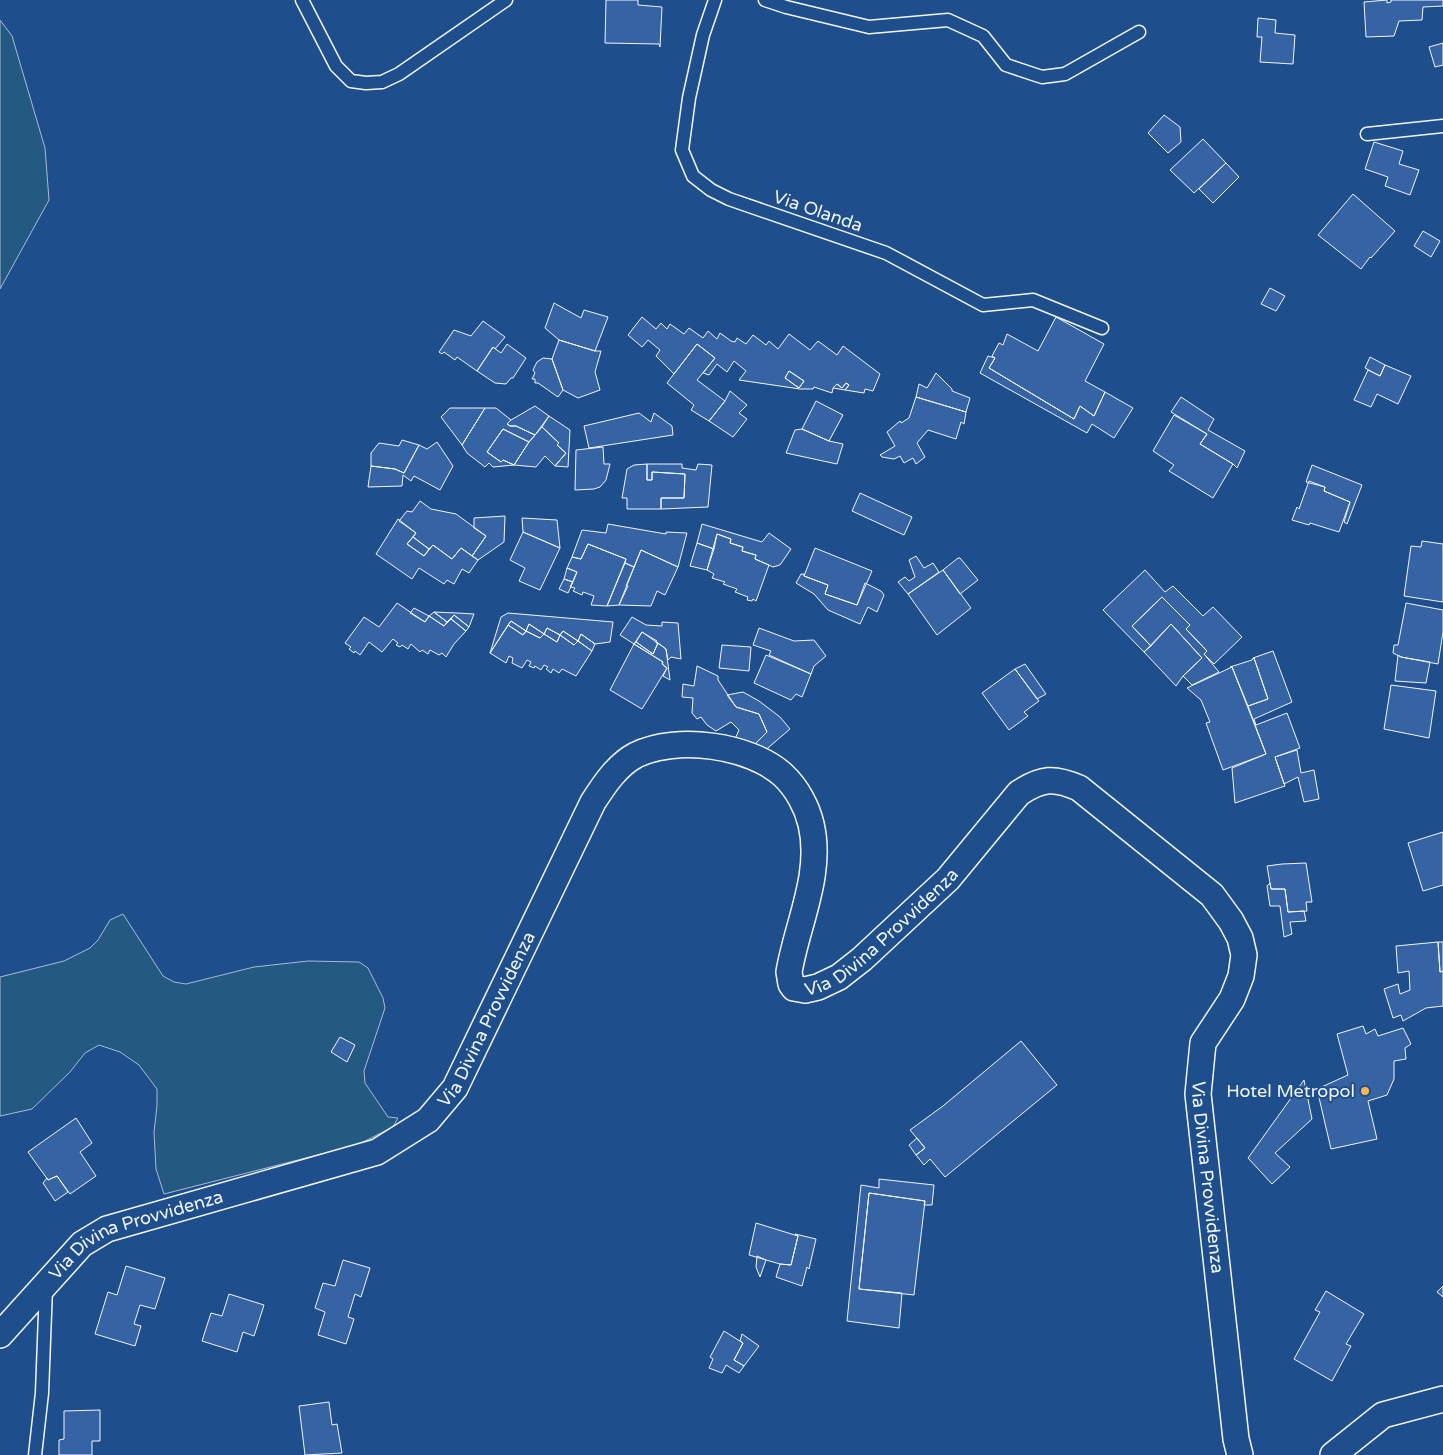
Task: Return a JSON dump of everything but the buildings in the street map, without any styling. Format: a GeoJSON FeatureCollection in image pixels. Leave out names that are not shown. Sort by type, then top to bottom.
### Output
{"type":"FeatureCollection","features":[{"type":"Feature","properties":{"kind":"street","name":"Via Divina Provvidenza"},"geometry":{"type":"LineString","coordinates":[[0,1334],[82,1244],[107,1229],[377,1152],[428,1120],[456,1088],[593,802],[616,771],[635,756],[666,747],[701,745],[718,747],[757,759],[770,766],[793,787],[807,810],[814,836],[815,849],[810,887],[789,972],[791,984],[794,988],[805,990],[826,984],[845,973],[898,927],[948,879],[1019,793],[1032,784],[1046,780],[1065,782],[1079,788],[1212,895],[1231,921],[1240,938],[1244,955],[1241,976],[1232,999],[1203,1043],[1198,1094],[1236,1440],[1240,1455]]}},
{"type":"Feature","properties":{"kind":"street"},"geometry":{"type":"LineString","coordinates":[[1333,1455],[1383,1415],[1443,1399]]}},
{"type":"Feature","properties":{"kind":"lane"},"geometry":{"type":"LineString","coordinates":[[302,0],[336,66],[351,81],[366,83],[382,82],[399,74],[506,0]]}},
{"type":"Feature","properties":{"kind":"lane","name":"Via Olanda"},"geometry":{"type":"LineString","coordinates":[[715,0],[701,44],[682,150],[693,176],[711,190],[729,199],[886,253],[983,305],[1033,300],[1102,328]]}},
{"type":"Feature","properties":{"kind":"lane"},"geometry":{"type":"LineString","coordinates":[[765,0],[869,27],[948,20],[983,36],[1006,65],[1042,77],[1065,74],[1139,32]]}},
{"type":"Feature","properties":{"kind":"lane"},"geometry":{"type":"LineString","coordinates":[[1367,134],[1443,126]]}},
{"type":"Feature","properties":{"kind":"lane"},"geometry":{"type":"LineString","coordinates":[[35,1455],[42,1393],[46,1282]]}},
{"type":"Feature","properties":{"kind":"shaded area"},"geometry":{"type":"Polygon","coordinates":[[[0,20],[12,36],[45,148],[49,200],[0,289],[0,20]]]}},
{"type":"Feature","properties":{"kind":"shaded area"},"geometry":{"type":"Polygon","coordinates":[[[123,914],[163,976],[174,982],[186,984],[254,967],[308,961],[359,962],[368,968],[383,998],[385,1008],[364,1071],[365,1083],[388,1117],[398,1118],[393,1127],[357,1145],[164,1194],[156,1169],[154,1132],[157,1089],[139,1065],[120,1052],[99,1045],[85,1053],[70,1072],[32,1109],[0,1116],[0,977],[64,961],[90,948],[98,940],[110,920],[123,914]]]}},
{"type":"Feature","properties":{"kind":"place","name":"Hotel Metropol"},"geometry":{"type":"Point","coordinates":[1365,1091]}}]}
